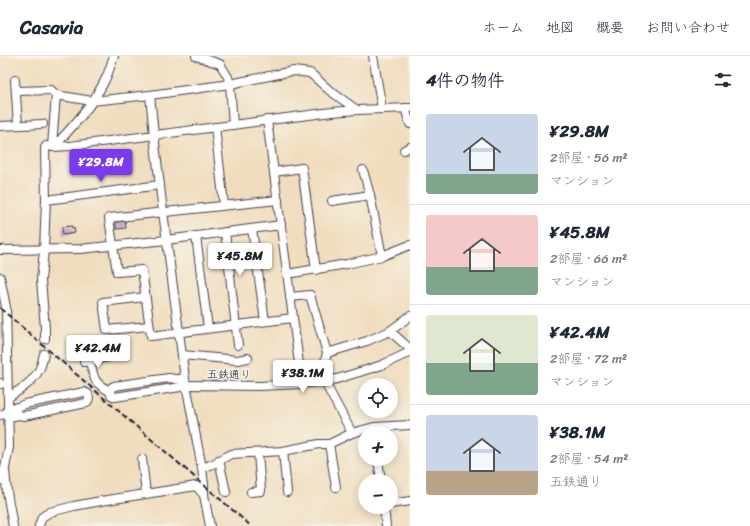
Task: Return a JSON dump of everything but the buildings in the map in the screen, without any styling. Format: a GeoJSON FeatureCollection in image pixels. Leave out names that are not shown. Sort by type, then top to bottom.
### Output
{"type":"FeatureCollection","features":[{"type":"Feature","properties":{"kind":"street"},"geometry":{"type":"LineString","coordinates":[[53,146],[83,114],[92,101],[106,78],[114,56]]}},
{"type":"Feature","properties":{"kind":"street"},"geometry":{"type":"LineString","coordinates":[[196,56],[220,64],[228,76],[233,125]]}},
{"type":"Feature","properties":{"kind":"street"},"geometry":{"type":"LineString","coordinates":[[373,56],[382,109]]}},
{"type":"Feature","properties":{"kind":"street"},"geometry":{"type":"LineString","coordinates":[[16,91],[51,90],[56,95],[92,101],[230,84],[294,71],[310,73],[329,90],[357,110]]}},
{"type":"Feature","properties":{"kind":"street"},"geometry":{"type":"LineString","coordinates":[[15,80],[18,125]]}},
{"type":"Feature","properties":{"kind":"street"},"geometry":{"type":"LineString","coordinates":[[53,146],[56,95]]}},
{"type":"Feature","properties":{"kind":"street"},"geometry":{"type":"LineString","coordinates":[[150,95],[166,240],[182,356],[202,468],[204,495],[210,526]]}},
{"type":"Feature","properties":{"kind":"street"},"geometry":{"type":"LineString","coordinates":[[45,339],[41,280],[46,200],[45,148],[47,145],[70,146],[124,140],[154,134],[357,110],[408,108],[410,124]]}},
{"type":"Feature","properties":{"kind":"street"},"geometry":{"type":"LineString","coordinates":[[267,120],[300,371]]}},
{"type":"Feature","properties":{"kind":"street"},"geometry":{"type":"LineString","coordinates":[[0,126],[43,124]]}},
{"type":"Feature","properties":{"kind":"street"},"geometry":{"type":"LineString","coordinates":[[215,127],[224,205]]}},
{"type":"Feature","properties":{"kind":"street"},"geometry":{"type":"LineString","coordinates":[[274,172],[302,168],[316,270]]}},
{"type":"Feature","properties":{"kind":"street"},"geometry":{"type":"LineString","coordinates":[[363,170],[370,195],[382,256]]}},
{"type":"Feature","properties":{"kind":"street"},"geometry":{"type":"LineString","coordinates":[[46,200],[160,185]]}},
{"type":"Feature","properties":{"kind":"street"},"geometry":{"type":"LineString","coordinates":[[332,202],[370,195]]}},
{"type":"Feature","properties":{"kind":"street"},"geometry":{"type":"LineString","coordinates":[[278,200],[109,218],[118,272],[142,270],[151,336],[293,318]]}},
{"type":"Feature","properties":{"kind":"street"},"geometry":{"type":"LineString","coordinates":[[0,250],[80,249],[114,246],[281,225]]}},
{"type":"Feature","properties":{"kind":"street"},"geometry":{"type":"LineString","coordinates":[[252,229],[265,321]]}},
{"type":"Feature","properties":{"kind":"street"},"geometry":{"type":"LineString","coordinates":[[225,232],[238,346]]}},
{"type":"Feature","properties":{"kind":"street"},"geometry":{"type":"LineString","coordinates":[[196,236],[208,328]]}},
{"type":"Feature","properties":{"kind":"street"},"geometry":{"type":"LineString","coordinates":[[287,274],[316,270],[382,256],[410,245]]}},
{"type":"Feature","properties":{"kind":"street"},"geometry":{"type":"LineString","coordinates":[[0,277],[6,308],[9,394],[6,414],[9,447],[5,468],[0,480]]}},
{"type":"Feature","properties":{"kind":"street"},"geometry":{"type":"LineString","coordinates":[[279,372],[323,370],[328,353],[310,295],[290,297]]}},
{"type":"Feature","properties":{"kind":"street"},"geometry":{"type":"LineString","coordinates":[[145,297],[103,302],[107,330],[149,326]]}},
{"type":"Feature","properties":{"kind":"street"},"geometry":{"type":"LineString","coordinates":[[328,353],[367,341],[390,331],[410,316]]}},
{"type":"Feature","properties":{"kind":"street"},"geometry":{"type":"LineString","coordinates":[[0,317],[7,323]]}},
{"type":"Feature","properties":{"kind":"street"},"geometry":{"type":"LineString","coordinates":[[390,331],[410,349]]}},
{"type":"Feature","properties":{"kind":"street","name":"五鉄通り"},"geometry":{"type":"LineString","coordinates":[[108,357],[87,361],[96,382],[102,387],[110,390],[112,387],[169,378],[186,384],[259,386],[324,381],[337,379],[382,365],[410,352]]}},
{"type":"Feature","properties":{"kind":"street"},"geometry":{"type":"LineString","coordinates":[[9,394],[28,384],[34,378],[41,367],[44,354]]}},
{"type":"Feature","properties":{"kind":"street"},"geometry":{"type":"LineString","coordinates":[[182,356],[238,360],[248,358]]}},
{"type":"Feature","properties":{"kind":"street"},"geometry":{"type":"LineString","coordinates":[[324,381],[352,433]]}},
{"type":"Feature","properties":{"kind":"street"},"geometry":{"type":"LineString","coordinates":[[0,384],[9,394]]}},
{"type":"Feature","properties":{"kind":"street"},"geometry":{"type":"LineString","coordinates":[[84,392],[88,394],[89,398],[88,402],[86,403],[24,416],[6,414],[25,404],[84,392]]}},
{"type":"Feature","properties":{"kind":"street"},"geometry":{"type":"LineString","coordinates":[[398,427],[410,425]]}},
{"type":"Feature","properties":{"kind":"street"},"geometry":{"type":"LineString","coordinates":[[202,468],[231,454],[283,451],[319,444],[329,444],[352,433],[358,432]]}},
{"type":"Feature","properties":{"kind":"street"},"geometry":{"type":"LineString","coordinates":[[329,444],[336,487]]}},
{"type":"Feature","properties":{"kind":"street"},"geometry":{"type":"LineString","coordinates":[[283,451],[287,492]]}},
{"type":"Feature","properties":{"kind":"street"},"geometry":{"type":"LineString","coordinates":[[251,492],[261,491],[258,453]]}},
{"type":"Feature","properties":{"kind":"street"},"geometry":{"type":"LineString","coordinates":[[142,459],[146,494]]}},
{"type":"Feature","properties":{"kind":"street"},"geometry":{"type":"LineString","coordinates":[[219,460],[226,492]]}},
{"type":"Feature","properties":{"kind":"street"},"geometry":{"type":"LineString","coordinates":[[5,468],[7,492],[13,526]]}},
{"type":"Feature","properties":{"kind":"street"},"geometry":{"type":"LineString","coordinates":[[39,526],[42,517],[50,512],[101,501],[196,486],[204,495]]}},
{"type":"Feature","properties":{"kind":"street"},"geometry":{"type":"LineString","coordinates":[[398,503],[410,501]]}},
{"type":"Feature","properties":{"kind":"street"},"geometry":{"type":"LineString","coordinates":[[385,514],[386,526]]}},
{"type":"Feature","properties":{"kind":"railway"},"geometry":{"type":"LineString","coordinates":[[0,308],[251,526]]}}]}
